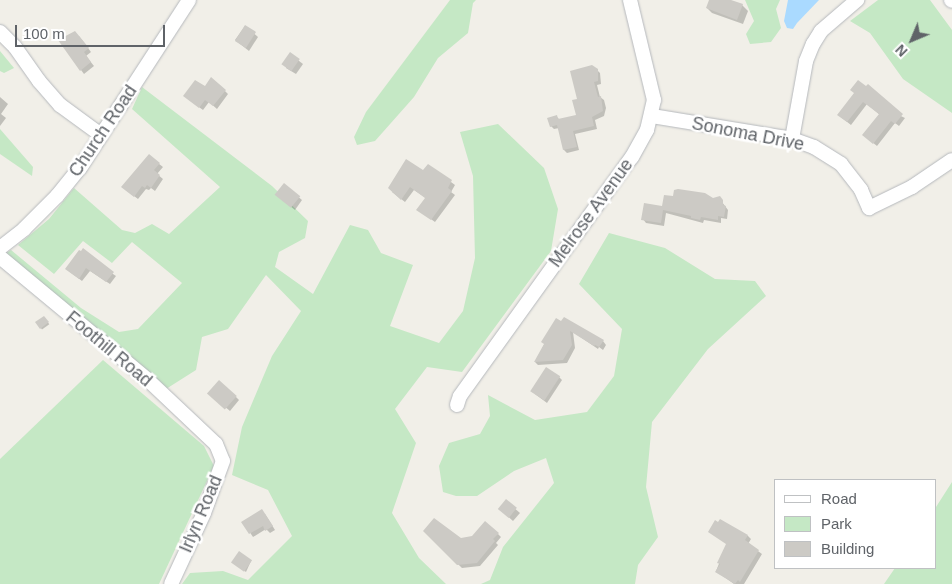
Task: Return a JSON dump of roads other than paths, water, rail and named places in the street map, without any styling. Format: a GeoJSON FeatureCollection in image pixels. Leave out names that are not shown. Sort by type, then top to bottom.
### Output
{"type":"FeatureCollection","features":[{"type":"Feature","properties":{"kind":"street","name":"Church Road"},"geometry":{"type":"LineString","coordinates":[[0,248],[24,229],[57,196],[80,168],[189,0]]}},
{"type":"Feature","properties":{"kind":"street","name":"Melrose Avenue"},"geometry":{"type":"LineString","coordinates":[[457,405],[460,396],[632,157],[648,130],[654,100],[630,0]]}},
{"type":"Feature","properties":{"kind":"street"},"geometry":{"type":"LineString","coordinates":[[792,139],[806,61],[813,44],[827,25],[857,0]]}},
{"type":"Feature","properties":{"kind":"street"},"geometry":{"type":"LineString","coordinates":[[0,32],[15,47],[39,81],[60,105],[101,135]]}},
{"type":"Feature","properties":{"kind":"street","name":"Sonoma Drive"},"geometry":{"type":"LineString","coordinates":[[652,116],[792,139],[814,147],[841,164],[861,190],[869,208],[912,187],[952,160]]}},
{"type":"Feature","properties":{"kind":"street","name":"Foothill Road"},"geometry":{"type":"LineString","coordinates":[[0,257],[148,380],[216,444]]}},
{"type":"Feature","properties":{"kind":"street","name":"Irlyn Road"},"geometry":{"type":"LineString","coordinates":[[170,584],[204,512],[223,461],[216,444]]}},
{"type":"Feature","properties":{"kind":"water"},"geometry":{"type":"Polygon","coordinates":[[[788,0],[819,0],[793,29],[787,28],[784,21],[788,0]]]}}]}
